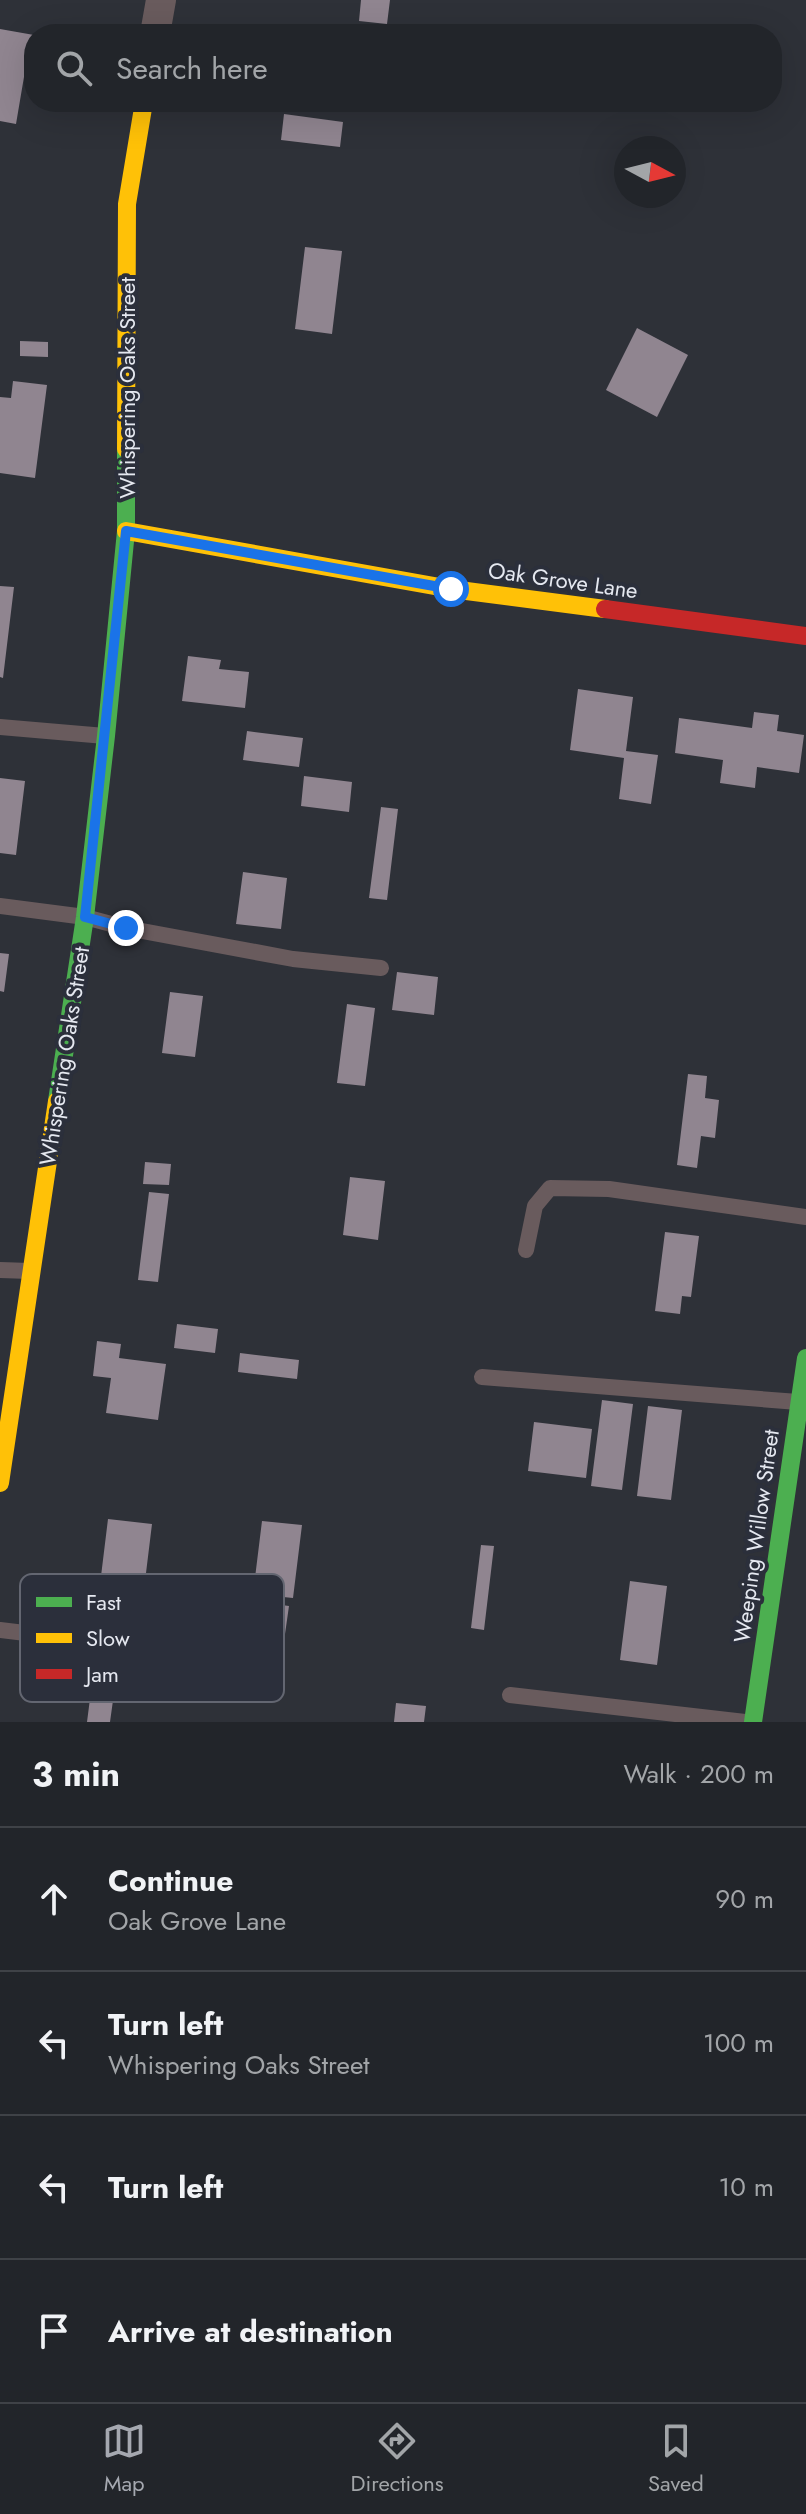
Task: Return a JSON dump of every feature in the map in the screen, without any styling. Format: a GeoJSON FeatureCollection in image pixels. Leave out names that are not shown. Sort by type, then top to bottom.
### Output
{"type":"FeatureCollection","features":[{"type":"Feature","properties":{"kind":"street"},"geometry":{"type":"LineString","coordinates":[[157,24],[161,0]]}},
{"type":"Feature","properties":{"kind":"street","name":"Whispering Oaks Street"},"geometry":{"type":"LineString","coordinates":[[0,1483],[85,917],[106,736],[126,531],[127,204],[142,112]]}},
{"type":"Feature","properties":{"kind":"street","name":"Oak Grove Lane"},"geometry":{"type":"LineString","coordinates":[[126,531],[451,589],[806,636]]}},
{"type":"Feature","properties":{"kind":"street","name":"Weeping Willow Street"},"geometry":{"type":"LineString","coordinates":[[753,1722],[806,1358]]}},
{"type":"Feature","properties":{"kind":"lane"},"geometry":{"type":"LineString","coordinates":[[0,727],[106,736]]}},
{"type":"Feature","properties":{"kind":"lane"},"geometry":{"type":"LineString","coordinates":[[0,906],[85,917],[293,959],[381,968]]}},
{"type":"Feature","properties":{"kind":"lane"},"geometry":{"type":"LineString","coordinates":[[526,1250],[535,1206],[550,1188],[609,1189],[806,1217]]}},
{"type":"Feature","properties":{"kind":"lane"},"geometry":{"type":"LineString","coordinates":[[0,1270],[32,1271]]}},
{"type":"Feature","properties":{"kind":"lane"},"geometry":{"type":"LineString","coordinates":[[482,1377],[800,1402]]}},
{"type":"Feature","properties":{"kind":"lane"},"geometry":{"type":"LineString","coordinates":[[0,1630],[20,1632]]}},
{"type":"Feature","properties":{"kind":"lane"},"geometry":{"type":"LineString","coordinates":[[510,1695],[745,1722]]}},
{"type":"Feature","properties":{"kind":"building"},"geometry":{"type":"Polygon","coordinates":[[[361,0],[390,0],[387,24],[359,21],[361,0]]]}},
{"type":"Feature","properties":{"kind":"building"},"geometry":{"type":"Polygon","coordinates":[[[0,29],[24,33],[24,77],[16,124],[0,121],[0,29]]]}},
{"type":"Feature","properties":{"kind":"building"},"geometry":{"type":"Polygon","coordinates":[[[284,114],[343,122],[340,147],[281,140],[284,114]]]}},
{"type":"Feature","properties":{"kind":"building"},"geometry":{"type":"Polygon","coordinates":[[[305,247],[342,251],[332,334],[295,329],[305,247]]]}},
{"type":"Feature","properties":{"kind":"building"},"geometry":{"type":"Polygon","coordinates":[[[637,328],[688,355],[657,417],[606,390],[637,328]]]}},
{"type":"Feature","properties":{"kind":"building"},"geometry":{"type":"Polygon","coordinates":[[[20,341],[48,342],[48,357],[20,356],[20,341]]]}},
{"type":"Feature","properties":{"kind":"building"},"geometry":{"type":"Polygon","coordinates":[[[13,381],[47,385],[35,478],[0,473],[0,397],[11,398],[13,381]]]}},
{"type":"Feature","properties":{"kind":"building"},"geometry":{"type":"Polygon","coordinates":[[[0,586],[14,587],[3,678],[0,677],[0,586]]]}},
{"type":"Feature","properties":{"kind":"building"},"geometry":{"type":"Polygon","coordinates":[[[188,656],[221,660],[219,669],[249,672],[245,708],[182,701],[188,656]]]}},
{"type":"Feature","properties":{"kind":"building"},"geometry":{"type":"Polygon","coordinates":[[[578,689],[633,697],[626,751],[658,755],[651,804],[619,799],[624,758],[570,750],[578,689]]]}},
{"type":"Feature","properties":{"kind":"building"},"geometry":{"type":"Polygon","coordinates":[[[754,712],[779,715],[777,731],[804,735],[799,773],[757,767],[755,788],[720,783],[723,760],[675,753],[679,718],[752,728],[754,712]]]}},
{"type":"Feature","properties":{"kind":"building"},"geometry":{"type":"Polygon","coordinates":[[[247,731],[303,738],[299,767],[243,760],[247,731]]]}},
{"type":"Feature","properties":{"kind":"building"},"geometry":{"type":"Polygon","coordinates":[[[304,776],[352,782],[349,812],[301,806],[304,776]]]}},
{"type":"Feature","properties":{"kind":"building"},"geometry":{"type":"Polygon","coordinates":[[[0,778],[25,781],[16,855],[0,853],[0,778]]]}},
{"type":"Feature","properties":{"kind":"building"},"geometry":{"type":"Polygon","coordinates":[[[381,807],[398,809],[387,900],[369,898],[381,807]]]}},
{"type":"Feature","properties":{"kind":"building"},"geometry":{"type":"Polygon","coordinates":[[[243,872],[287,878],[281,929],[236,924],[243,872]]]}},
{"type":"Feature","properties":{"kind":"building"},"geometry":{"type":"Polygon","coordinates":[[[0,953],[9,954],[4,992],[0,991],[0,953]]]}},
{"type":"Feature","properties":{"kind":"building"},"geometry":{"type":"Polygon","coordinates":[[[397,972],[438,977],[434,1015],[392,1010],[397,972]]]}},
{"type":"Feature","properties":{"kind":"building"},"geometry":{"type":"Polygon","coordinates":[[[170,992],[203,996],[195,1057],[162,1053],[170,992]]]}},
{"type":"Feature","properties":{"kind":"building"},"geometry":{"type":"Polygon","coordinates":[[[347,1004],[375,1008],[365,1086],[337,1083],[347,1004]]]}},
{"type":"Feature","properties":{"kind":"building"},"geometry":{"type":"Polygon","coordinates":[[[688,1074],[707,1076],[705,1098],[719,1100],[715,1138],[701,1136],[697,1168],[677,1165],[688,1074]]]}},
{"type":"Feature","properties":{"kind":"building"},"geometry":{"type":"Polygon","coordinates":[[[145,1162],[171,1164],[169,1185],[143,1184],[145,1162]]]}},
{"type":"Feature","properties":{"kind":"building"},"geometry":{"type":"Polygon","coordinates":[[[350,1177],[385,1181],[378,1240],[343,1235],[350,1177]]]}},
{"type":"Feature","properties":{"kind":"building"},"geometry":{"type":"Polygon","coordinates":[[[149,1192],[169,1194],[158,1282],[138,1280],[149,1192]]]}},
{"type":"Feature","properties":{"kind":"building"},"geometry":{"type":"Polygon","coordinates":[[[665,1232],[699,1236],[691,1297],[682,1296],[680,1314],[655,1311],[665,1232]]]}},
{"type":"Feature","properties":{"kind":"building"},"geometry":{"type":"Polygon","coordinates":[[[177,1324],[218,1329],[215,1353],[174,1348],[177,1324]]]}},
{"type":"Feature","properties":{"kind":"building"},"geometry":{"type":"Polygon","coordinates":[[[97,1341],[121,1344],[119,1358],[166,1364],[158,1420],[106,1413],[111,1378],[93,1376],[97,1341]]]}},
{"type":"Feature","properties":{"kind":"building"},"geometry":{"type":"Polygon","coordinates":[[[240,1353],[299,1360],[297,1379],[238,1372],[240,1353]]]}},
{"type":"Feature","properties":{"kind":"building"},"geometry":{"type":"Polygon","coordinates":[[[602,1400],[633,1404],[622,1490],[591,1486],[602,1400]]]}},
{"type":"Feature","properties":{"kind":"building"},"geometry":{"type":"Polygon","coordinates":[[[648,1406],[682,1410],[671,1500],[637,1496],[648,1406]]]}},
{"type":"Feature","properties":{"kind":"building"},"geometry":{"type":"Polygon","coordinates":[[[534,1422],[592,1429],[586,1478],[528,1471],[534,1422]]]}},
{"type":"Feature","properties":{"kind":"building"},"geometry":{"type":"Polygon","coordinates":[[[108,1519],[152,1524],[146,1574],[101,1574],[108,1519]]]}},
{"type":"Feature","properties":{"kind":"building"},"geometry":{"type":"Polygon","coordinates":[[[262,1521],[302,1525],[293,1598],[284,1597],[284,1574],[255,1574],[262,1521]]]}},
{"type":"Feature","properties":{"kind":"building"},"geometry":{"type":"Polygon","coordinates":[[[481,1545],[494,1546],[484,1630],[471,1628],[481,1545]]]}},
{"type":"Feature","properties":{"kind":"building"},"geometry":{"type":"Polygon","coordinates":[[[630,1581],[667,1586],[657,1665],[620,1660],[630,1581]]]}},
{"type":"Feature","properties":{"kind":"building"},"geometry":{"type":"Polygon","coordinates":[[[284,1605],[289,1606],[284,1641],[284,1605]]]}},
{"type":"Feature","properties":{"kind":"building"},"geometry":{"type":"Polygon","coordinates":[[[90,1702],[113,1702],[110,1722],[87,1722],[90,1702]]]}},
{"type":"Feature","properties":{"kind":"building"},"geometry":{"type":"Polygon","coordinates":[[[396,1703],[426,1706],[424,1722],[394,1722],[396,1703]]]}},
{"type":"Feature","properties":{"kind":"traffic: fast"},"geometry":{"type":"LineString","coordinates":[[57,1101],[85,917],[106,736],[126,531],[126,449]]}},
{"type":"Feature","properties":{"kind":"traffic: fast"},"geometry":{"type":"LineString","coordinates":[[753,1722],[806,1358]]}},
{"type":"Feature","properties":{"kind":"traffic: slow"},"geometry":{"type":"LineString","coordinates":[[126,449],[127,204],[142,112]]}},
{"type":"Feature","properties":{"kind":"traffic: slow"},"geometry":{"type":"LineString","coordinates":[[126,531],[451,589],[605,609]]}},
{"type":"Feature","properties":{"kind":"traffic: slow"},"geometry":{"type":"LineString","coordinates":[[0,1483],[57,1101]]}},
{"type":"Feature","properties":{"kind":"traffic: jam"},"geometry":{"type":"LineString","coordinates":[[605,609],[806,636]]}},
{"type":"Feature","properties":{"kind":"route"},"geometry":{"type":"LineString","coordinates":[[126,928],[85,917],[126,531],[451,589]]}}]}
